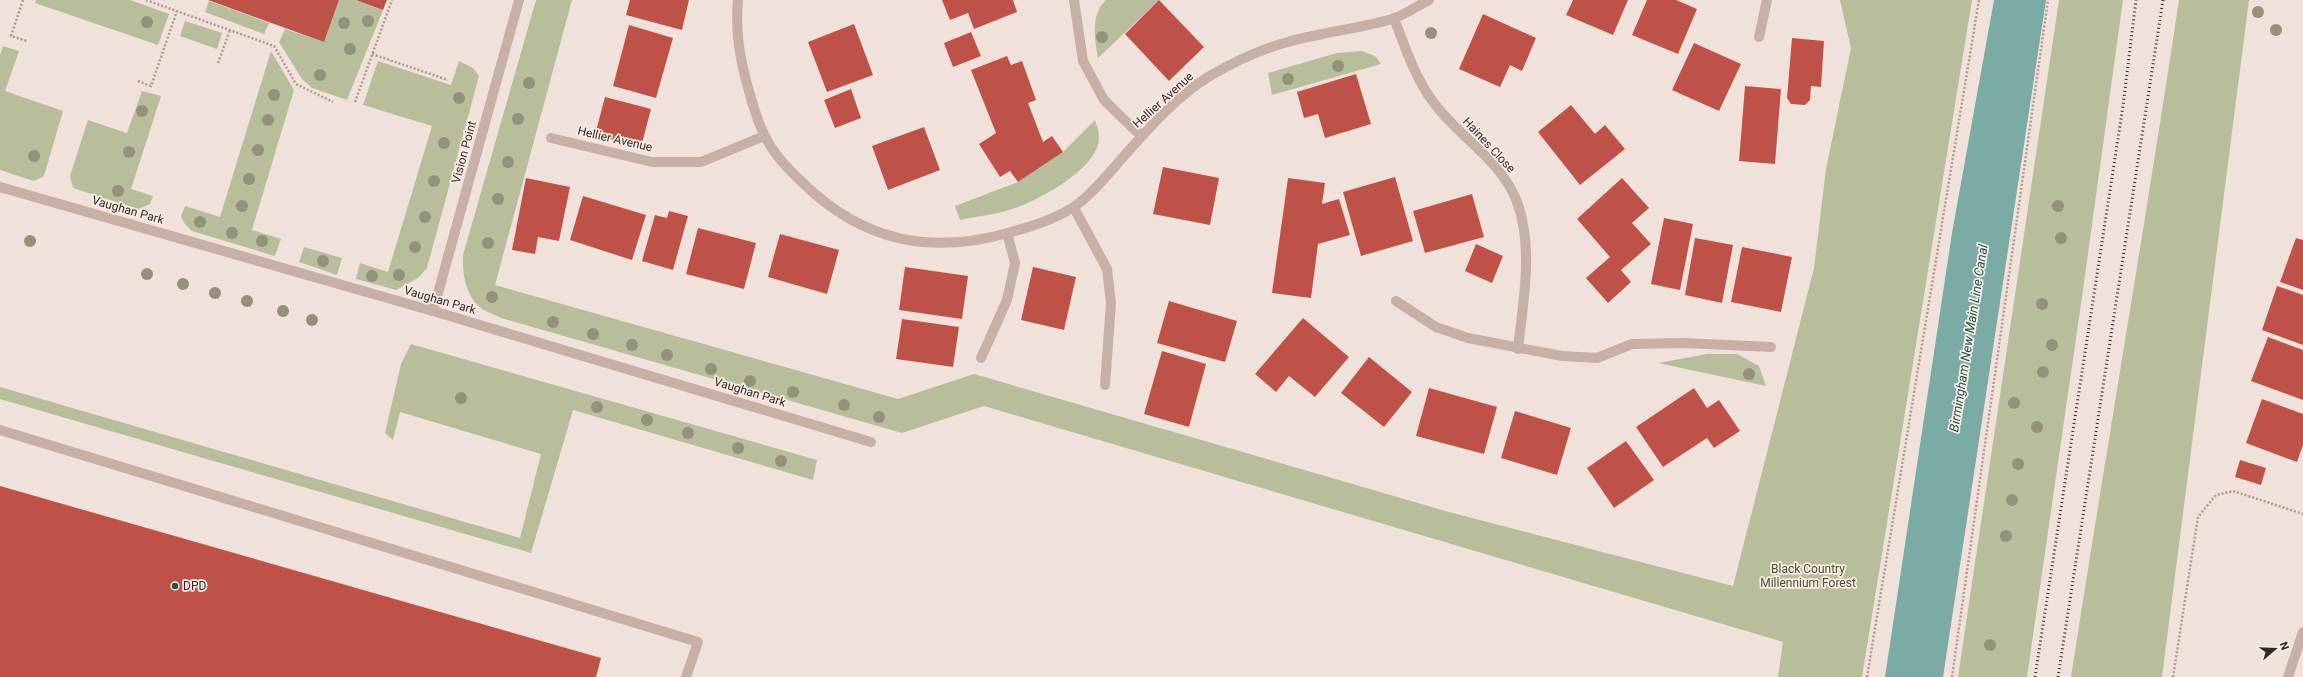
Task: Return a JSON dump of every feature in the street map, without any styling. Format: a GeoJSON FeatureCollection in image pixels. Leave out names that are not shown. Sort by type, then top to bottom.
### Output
{"type":"FeatureCollection","features":[{"type":"Feature","properties":{"kind":"street","name":"Vision Point"},"geometry":{"type":"LineString","coordinates":[[433,311],[520,0]]}},
{"type":"Feature","properties":{"kind":"street","name":"Hellier Avenue"},"geometry":{"type":"LineString","coordinates":[[738,0],[736,25],[741,66],[764,136],[784,164],[813,193],[842,215],[873,231],[909,242],[946,244],[987,239],[1029,227],[1074,208],[1109,174],[1141,136],[1179,100],[1208,78],[1246,58],[1288,42],[1394,18],[1429,0]]}},
{"type":"Feature","properties":{"kind":"street"},"geometry":{"type":"LineString","coordinates":[[1074,0],[1083,61],[1104,100],[1141,136]]}},
{"type":"Feature","properties":{"kind":"street"},"geometry":{"type":"LineString","coordinates":[[1758,37],[1767,0]]}},
{"type":"Feature","properties":{"kind":"street","name":"Haines Close"},"geometry":{"type":"LineString","coordinates":[[1394,18],[1412,65],[1434,103],[1503,176],[1517,202],[1525,234],[1527,268],[1518,349]]}},
{"type":"Feature","properties":{"kind":"street","name":"Hellier Avenue"},"geometry":{"type":"LineString","coordinates":[[551,138],[652,162],[701,162],[764,136]]}},
{"type":"Feature","properties":{"kind":"street","name":"Vaughan Park"},"geometry":{"type":"LineString","coordinates":[[0,187],[433,311],[871,442]]}},
{"type":"Feature","properties":{"kind":"street"},"geometry":{"type":"LineString","coordinates":[[1074,208],[1107,268],[1111,303],[1105,385]]}},
{"type":"Feature","properties":{"kind":"street"},"geometry":{"type":"LineString","coordinates":[[981,358],[1006,300],[1015,263],[1007,233]]}},
{"type":"Feature","properties":{"kind":"street"},"geometry":{"type":"LineString","coordinates":[[1396,301],[1436,327],[1468,338],[1518,349],[1562,356],[1597,358],[1632,344],[1684,343],[1771,347]]}},
{"type":"Feature","properties":{"kind":"street"},"geometry":{"type":"LineString","coordinates":[[0,430],[698,642],[686,677]]}},
{"type":"Feature","properties":{"kind":"street"},"geometry":{"type":"LineString","coordinates":[[2288,677],[2303,632]]}},
{"type":"Feature","properties":{"kind":"path"},"geometry":{"type":"LineString","coordinates":[[23,0],[11,36],[27,41]]}},
{"type":"Feature","properties":{"kind":"path"},"geometry":{"type":"LineString","coordinates":[[146,0],[274,46],[296,84],[333,102]]}},
{"type":"Feature","properties":{"kind":"path"},"geometry":{"type":"LineString","coordinates":[[355,102],[392,0]]}},
{"type":"Feature","properties":{"kind":"path"},"geometry":{"type":"LineString","coordinates":[[1952,677],[2048,0]]}},
{"type":"Feature","properties":{"kind":"path"},"geometry":{"type":"LineString","coordinates":[[1867,677],[1979,2]]}},
{"type":"Feature","properties":{"kind":"path"},"geometry":{"type":"LineString","coordinates":[[138,81],[151,86],[177,11]]}},
{"type":"Feature","properties":{"kind":"path"},"geometry":{"type":"LineString","coordinates":[[218,63],[230,30]]}},
{"type":"Feature","properties":{"kind":"path"},"geometry":{"type":"LineString","coordinates":[[372,54],[448,80]]}},
{"type":"Feature","properties":{"kind":"path"},"geometry":{"type":"LineString","coordinates":[[2173,677],[2198,517],[2216,495],[2233,491],[2303,514]]}},
{"type":"Feature","properties":{"kind":"green space"},"geometry":{"type":"Polygon","coordinates":[[[36,0],[130,0],[169,14],[158,45],[35,3],[36,0]]]}},
{"type":"Feature","properties":{"kind":"green space"},"geometry":{"type":"Polygon","coordinates":[[[339,0],[355,0],[383,10],[347,100],[312,88],[302,79],[279,42],[285,29],[324,42],[339,0]]]}},
{"type":"Feature","properties":{"kind":"green space","name":"Black Country Millennium Forest"},"geometry":{"type":"Polygon","coordinates":[[[536,0],[572,0],[495,285],[898,399],[974,374],[1449,512],[1733,586],[1814,268],[1826,169],[1851,48],[1840,0],[1972,0],[1862,677],[1778,677],[1783,642],[984,406],[902,433],[501,318],[486,311],[473,299],[466,286],[463,270],[463,255],[536,0]]]}},
{"type":"Feature","properties":{"kind":"green space"},"geometry":{"type":"Polygon","coordinates":[[[1106,0],[1159,0],[1098,58],[1095,35],[1096,20],[1101,6],[1106,0]]]}},
{"type":"Feature","properties":{"kind":"green space"},"geometry":{"type":"Polygon","coordinates":[[[2059,0],[2123,0],[2027,677],[1958,677],[2059,0]]]}},
{"type":"Feature","properties":{"kind":"green space"},"geometry":{"type":"Polygon","coordinates":[[[2179,0],[2249,0],[2162,677],[2071,677],[2153,169],[2179,0]]]}},
{"type":"Feature","properties":{"kind":"green space"},"geometry":{"type":"Polygon","coordinates":[[[209,1],[269,23],[264,34],[205,12],[209,1]]]}},
{"type":"Feature","properties":{"kind":"green space"},"geometry":{"type":"Polygon","coordinates":[[[185,21],[222,33],[217,49],[180,36],[185,21]]]}},
{"type":"Feature","properties":{"kind":"green space"},"geometry":{"type":"Polygon","coordinates":[[[3,46],[19,51],[5,91],[63,111],[44,176],[34,181],[0,170],[0,55],[3,46]]]}},
{"type":"Feature","properties":{"kind":"green space"},"geometry":{"type":"Polygon","coordinates":[[[271,51],[294,90],[252,230],[281,239],[275,256],[192,231],[184,223],[181,216],[185,206],[220,217],[271,51]]]}},
{"type":"Feature","properties":{"kind":"green space"},"geometry":{"type":"Polygon","coordinates":[[[1362,51],[1375,56],[1381,64],[1272,95],[1268,73],[1337,53],[1362,51]]]}},
{"type":"Feature","properties":{"kind":"green space"},"geometry":{"type":"Polygon","coordinates":[[[378,61],[451,85],[459,61],[473,68],[479,76],[427,268],[418,278],[396,290],[356,279],[360,263],[388,272],[432,126],[363,105],[378,61]]]}},
{"type":"Feature","properties":{"kind":"green space"},"geometry":{"type":"Polygon","coordinates":[[[142,91],[161,96],[131,189],[153,196],[150,204],[138,209],[73,188],[70,176],[88,120],[127,133],[142,91]]]}},
{"type":"Feature","properties":{"kind":"green space"},"geometry":{"type":"Polygon","coordinates":[[[1095,120],[1099,133],[1097,147],[1090,159],[1080,170],[1066,181],[1052,191],[1023,205],[1000,213],[960,220],[955,206],[1018,182],[1063,152],[1095,120]]]}},
{"type":"Feature","properties":{"kind":"green space"},"geometry":{"type":"Polygon","coordinates":[[[304,247],[342,258],[337,275],[299,262],[304,247]]]}},
{"type":"Feature","properties":{"kind":"green space"},"geometry":{"type":"Polygon","coordinates":[[[411,344],[817,460],[813,480],[573,410],[531,553],[0,399],[0,387],[520,538],[541,454],[400,412],[393,440],[385,433],[401,364],[411,344]]]}},
{"type":"Feature","properties":{"kind":"green space"},"geometry":{"type":"Polygon","coordinates":[[[1707,354],[1737,354],[1759,366],[1766,386],[1658,363],[1707,354]]]}},
{"type":"Feature","properties":{"kind":"water","name":"Birmingham New Main Line Canal"},"geometry":{"type":"Polygon","coordinates":[[[1994,0],[2046,0],[1943,677],[1885,677],[1952,233],[1994,0]]]}},
{"type":"Feature","properties":{"kind":"building"},"geometry":{"type":"Polygon","coordinates":[[[208,0],[339,0],[324,42],[208,0]]]}},
{"type":"Feature","properties":{"kind":"building"},"geometry":{"type":"Polygon","coordinates":[[[356,0],[387,0],[383,10],[356,0]]]}},
{"type":"Feature","properties":{"kind":"building"},"geometry":{"type":"Polygon","coordinates":[[[630,0],[689,0],[682,30],[626,15],[630,0]]]}},
{"type":"Feature","properties":{"kind":"building"},"geometry":{"type":"Polygon","coordinates":[[[942,0],[1013,0],[1017,12],[974,29],[968,13],[950,20],[942,0]]]}},
{"type":"Feature","properties":{"kind":"building"},"geometry":{"type":"Polygon","coordinates":[[[1159,0],[1204,47],[1169,81],[1125,34],[1159,0]]]}},
{"type":"Feature","properties":{"kind":"building"},"geometry":{"type":"Polygon","coordinates":[[[1573,0],[1628,0],[1613,35],[1566,15],[1573,0]]]}},
{"type":"Feature","properties":{"kind":"building"},"geometry":{"type":"Polygon","coordinates":[[[1647,0],[1676,0],[1697,9],[1678,54],[1632,35],[1647,0]]]}},
{"type":"Feature","properties":{"kind":"building"},"geometry":{"type":"Polygon","coordinates":[[[1483,14],[1536,38],[1522,71],[1510,65],[1500,87],[1459,69],[1483,14]]]}},
{"type":"Feature","properties":{"kind":"building"},"geometry":{"type":"Polygon","coordinates":[[[854,24],[873,75],[827,92],[808,42],[854,24]]]}},
{"type":"Feature","properties":{"kind":"building"},"geometry":{"type":"Polygon","coordinates":[[[629,25],[673,38],[656,98],[613,86],[629,25]]]}},
{"type":"Feature","properties":{"kind":"building"},"geometry":{"type":"Polygon","coordinates":[[[971,32],[981,56],[953,67],[944,43],[971,32]]]}},
{"type":"Feature","properties":{"kind":"building"},"geometry":{"type":"Polygon","coordinates":[[[1792,38],[1824,41],[1821,87],[1811,86],[1810,100],[1805,105],[1791,104],[1787,98],[1792,38]]]}},
{"type":"Feature","properties":{"kind":"building"},"geometry":{"type":"Polygon","coordinates":[[[1694,43],[1741,64],[1719,111],[1672,90],[1694,43]]]}},
{"type":"Feature","properties":{"kind":"building"},"geometry":{"type":"Polygon","coordinates":[[[1007,56],[1011,65],[1022,61],[1036,100],[1028,103],[1043,142],[1052,136],[1063,152],[1018,182],[1010,171],[1000,177],[979,144],[996,133],[971,70],[1007,56]]]}},
{"type":"Feature","properties":{"kind":"building"},"geometry":{"type":"Polygon","coordinates":[[[1356,74],[1371,124],[1325,138],[1318,114],[1304,118],[1297,92],[1356,74]]]}},
{"type":"Feature","properties":{"kind":"building"},"geometry":{"type":"Polygon","coordinates":[[[1745,86],[1781,89],[1775,164],[1739,161],[1745,86]]]}},
{"type":"Feature","properties":{"kind":"building"},"geometry":{"type":"Polygon","coordinates":[[[851,89],[861,118],[835,128],[824,100],[851,89]]]}},
{"type":"Feature","properties":{"kind":"building"},"geometry":{"type":"Polygon","coordinates":[[[605,97],[651,109],[641,147],[595,135],[605,97]]]}},
{"type":"Feature","properties":{"kind":"building"},"geometry":{"type":"Polygon","coordinates":[[[1571,105],[1595,134],[1605,125],[1625,149],[1580,185],[1538,132],[1571,105]]]}},
{"type":"Feature","properties":{"kind":"building"},"geometry":{"type":"Polygon","coordinates":[[[924,127],[940,170],[888,190],[872,146],[924,127]]]}},
{"type":"Feature","properties":{"kind":"building"},"geometry":{"type":"Polygon","coordinates":[[[1163,167],[1219,178],[1210,225],[1153,214],[1163,167]]]}},
{"type":"Feature","properties":{"kind":"building"},"geometry":{"type":"Polygon","coordinates":[[[1395,177],[1413,241],[1361,256],[1343,192],[1395,177]]]}},
{"type":"Feature","properties":{"kind":"building"},"geometry":{"type":"Polygon","coordinates":[[[526,178],[570,187],[559,241],[538,237],[535,254],[512,250],[526,178]]]}},
{"type":"Feature","properties":{"kind":"building"},"geometry":{"type":"Polygon","coordinates":[[[1288,178],[1325,183],[1322,204],[1339,199],[1350,235],[1318,244],[1311,298],[1272,293],[1288,178]]]}},
{"type":"Feature","properties":{"kind":"building"},"geometry":{"type":"Polygon","coordinates":[[[1622,178],[1649,208],[1632,223],[1651,244],[1621,270],[1631,282],[1608,303],[1586,278],[1610,257],[1577,219],[1622,178]]]}},
{"type":"Feature","properties":{"kind":"building"},"geometry":{"type":"Polygon","coordinates":[[[1472,194],[1484,237],[1425,253],[1413,211],[1472,194]]]}},
{"type":"Feature","properties":{"kind":"building"},"geometry":{"type":"Polygon","coordinates":[[[583,196],[646,215],[632,260],[570,240],[583,196]]]}},
{"type":"Feature","properties":{"kind":"building"},"geometry":{"type":"Polygon","coordinates":[[[669,211],[688,216],[673,270],[642,261],[655,215],[667,218],[669,211]]]}},
{"type":"Feature","properties":{"kind":"building"},"geometry":{"type":"Polygon","coordinates":[[[1664,218],[1693,224],[1680,290],[1651,284],[1664,218]]]}},
{"type":"Feature","properties":{"kind":"building"},"geometry":{"type":"Polygon","coordinates":[[[698,228],[756,243],[744,289],[686,274],[698,228]]]}},
{"type":"Feature","properties":{"kind":"building"},"geometry":{"type":"Polygon","coordinates":[[[780,234],[839,250],[827,294],[768,277],[780,234]]]}},
{"type":"Feature","properties":{"kind":"building"},"geometry":{"type":"Polygon","coordinates":[[[1695,238],[1733,245],[1722,303],[1685,295],[1695,238]]]}},
{"type":"Feature","properties":{"kind":"building"},"geometry":{"type":"Polygon","coordinates":[[[2296,238],[2303,240],[2303,290],[2280,282],[2296,238]]]}},
{"type":"Feature","properties":{"kind":"building"},"geometry":{"type":"Polygon","coordinates":[[[1476,244],[1503,256],[1492,283],[1465,271],[1476,244]]]}},
{"type":"Feature","properties":{"kind":"building"},"geometry":{"type":"Polygon","coordinates":[[[1742,247],[1792,257],[1781,312],[1731,302],[1742,247]]]}},
{"type":"Feature","properties":{"kind":"building"},"geometry":{"type":"Polygon","coordinates":[[[905,267],[968,276],[962,319],[899,310],[905,267]]]}},
{"type":"Feature","properties":{"kind":"building"},"geometry":{"type":"Polygon","coordinates":[[[1033,267],[1076,277],[1064,330],[1021,320],[1033,267]]]}},
{"type":"Feature","properties":{"kind":"building"},"geometry":{"type":"Polygon","coordinates":[[[2277,286],[2303,295],[2303,345],[2262,330],[2277,286]]]}},
{"type":"Feature","properties":{"kind":"building"},"geometry":{"type":"Polygon","coordinates":[[[1169,301],[1237,321],[1225,362],[1157,343],[1169,301]]]}},
{"type":"Feature","properties":{"kind":"building"},"geometry":{"type":"Polygon","coordinates":[[[1303,318],[1349,357],[1315,397],[1289,376],[1276,392],[1255,374],[1303,318]]]}},
{"type":"Feature","properties":{"kind":"building"},"geometry":{"type":"Polygon","coordinates":[[[902,319],[959,327],[953,367],[896,359],[902,319]]]}},
{"type":"Feature","properties":{"kind":"building"},"geometry":{"type":"Polygon","coordinates":[[[2268,337],[2303,350],[2303,400],[2251,381],[2268,337]]]}},
{"type":"Feature","properties":{"kind":"building"},"geometry":{"type":"Polygon","coordinates":[[[1162,351],[1206,364],[1189,427],[1144,414],[1162,351]]]}},
{"type":"Feature","properties":{"kind":"building"},"geometry":{"type":"Polygon","coordinates":[[[1369,357],[1412,392],[1384,427],[1341,393],[1369,357]]]}},
{"type":"Feature","properties":{"kind":"building"},"geometry":{"type":"Polygon","coordinates":[[[1429,388],[1497,407],[1484,454],[1416,436],[1429,388]]]}},
{"type":"Feature","properties":{"kind":"building"},"geometry":{"type":"Polygon","coordinates":[[[1694,388],[1707,408],[1719,400],[1740,431],[1714,448],[1707,438],[1663,467],[1636,427],[1694,388]]]}},
{"type":"Feature","properties":{"kind":"building"},"geometry":{"type":"Polygon","coordinates":[[[2262,399],[2303,414],[2303,445],[2297,462],[2246,443],[2262,399]]]}},
{"type":"Feature","properties":{"kind":"building"},"geometry":{"type":"Polygon","coordinates":[[[1515,411],[1571,428],[1557,475],[1501,458],[1515,411]]]}},
{"type":"Feature","properties":{"kind":"building"},"geometry":{"type":"Polygon","coordinates":[[[1626,441],[1654,480],[1614,508],[1587,468],[1626,441]]]}},
{"type":"Feature","properties":{"kind":"building"},"geometry":{"type":"Polygon","coordinates":[[[2240,460],[2266,468],[2261,485],[2235,477],[2240,460]]]}},
{"type":"Feature","properties":{"kind":"building","name":"DPD"},"geometry":{"type":"Polygon","coordinates":[[[0,486],[601,658],[596,677],[0,677],[0,486]]]}},
{"type":"Feature","properties":{"kind":"railway"},"geometry":{"type":"LineString","coordinates":[[2035,677],[2123,106],[2136,0]]}},
{"type":"Feature","properties":{"kind":"railway"},"geometry":{"type":"LineString","coordinates":[[2058,677],[2163,0]]}},
{"type":"Feature","properties":{"kind":"place","name":"DPD"},"geometry":{"type":"Point","coordinates":[175,586]}}]}
